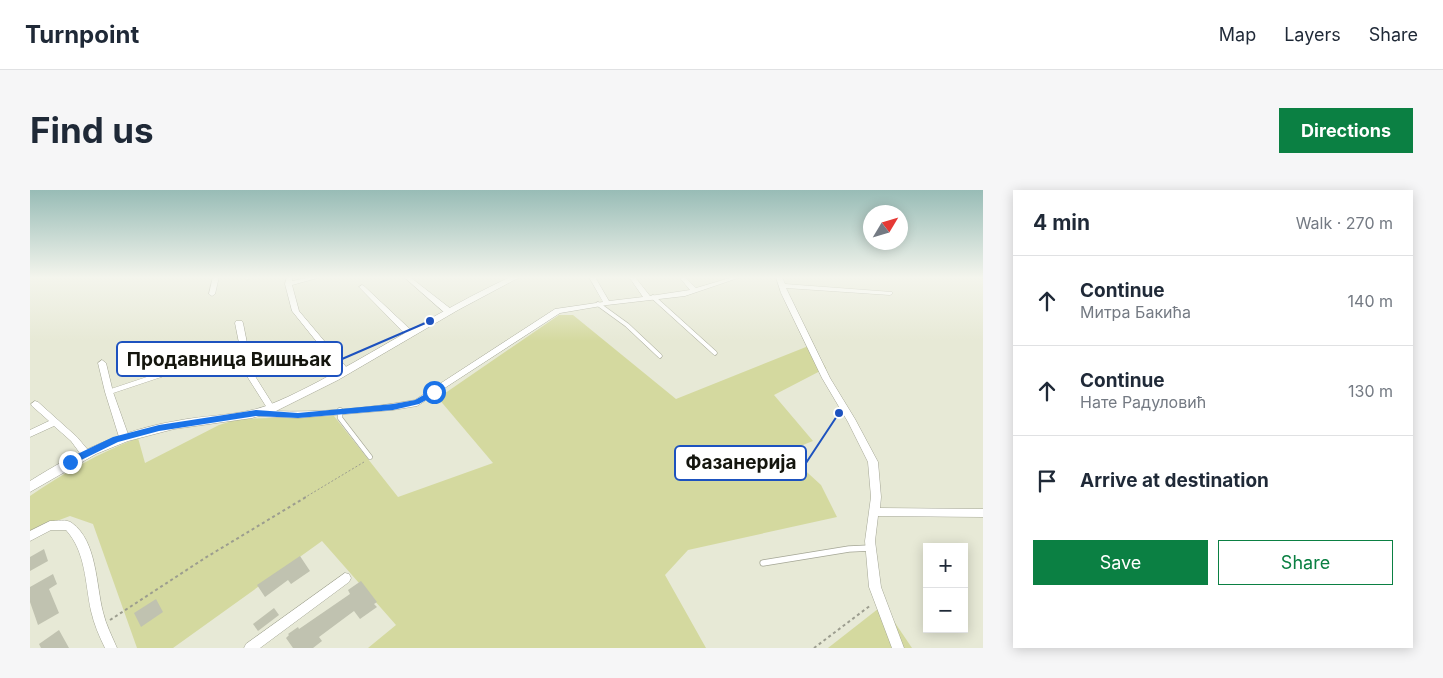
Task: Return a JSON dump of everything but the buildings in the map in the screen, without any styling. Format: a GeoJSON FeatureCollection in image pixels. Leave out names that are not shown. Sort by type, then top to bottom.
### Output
{"type":"FeatureCollection","features":[{"type":"Feature","properties":{"kind":"street"},"geometry":{"type":"LineString","coordinates":[[293,298],[296,311],[344,370]]}},
{"type":"Feature","properties":{"kind":"street"},"geometry":{"type":"LineString","coordinates":[[374,298],[410,334]]}},
{"type":"Feature","properties":{"kind":"street"},"geometry":{"type":"LineString","coordinates":[[433,298],[448,311]]}},
{"type":"Feature","properties":{"kind":"street"},"geometry":{"type":"LineString","coordinates":[[30,487],[85,453],[124,437],[159,428],[256,413],[271,408],[344,370],[473,298]]}},
{"type":"Feature","properties":{"kind":"street"},"geometry":{"type":"LineString","coordinates":[[604,298],[607,303]]}},
{"type":"Feature","properties":{"kind":"street"},"geometry":{"type":"LineString","coordinates":[[256,413],[298,416],[340,410],[364,410],[417,402],[558,311],[647,298]]}},
{"type":"Feature","properties":{"kind":"street"},"geometry":{"type":"LineString","coordinates":[[788,298],[826,378],[852,421],[873,462],[876,497],[870,548],[875,587],[878,601],[898,648]]}},
{"type":"Feature","properties":{"kind":"street"},"geometry":{"type":"LineString","coordinates":[[239,322],[248,373],[271,408]]}},
{"type":"Feature","properties":{"kind":"street"},"geometry":{"type":"LineString","coordinates":[[102,363],[109,392],[124,437]]}},
{"type":"Feature","properties":{"kind":"street"},"geometry":{"type":"LineString","coordinates":[[35,404],[85,453]]}},
{"type":"Feature","properties":{"kind":"street"},"geometry":{"type":"LineString","coordinates":[[30,434],[55,422]]}},
{"type":"Feature","properties":{"kind":"street"},"geometry":{"type":"LineString","coordinates":[[874,512],[983,513]]}},
{"type":"Feature","properties":{"kind":"street"},"geometry":{"type":"LineString","coordinates":[[30,536],[50,526],[68,525],[78,533],[85,551],[102,626],[111,648]]}},
{"type":"Feature","properties":{"kind":"street"},"geometry":{"type":"LineString","coordinates":[[250,648],[345,578]]}},
{"type":"Feature","properties":{"kind":"lane"},"geometry":{"type":"LineString","coordinates":[[650,298],[715,353]]}},
{"type":"Feature","properties":{"kind":"lane"},"geometry":{"type":"LineString","coordinates":[[598,304],[627,325],[660,356]]}},
{"type":"Feature","properties":{"kind":"lane"},"geometry":{"type":"LineString","coordinates":[[109,392],[181,368]]}},
{"type":"Feature","properties":{"kind":"lane"},"geometry":{"type":"LineString","coordinates":[[340,410],[340,418],[370,457]]}},
{"type":"Feature","properties":{"kind":"lane"},"geometry":{"type":"LineString","coordinates":[[763,564],[849,549],[870,548]]}},
{"type":"Feature","properties":{"kind":"path"},"geometry":{"type":"LineString","coordinates":[[102,626],[205,558],[370,457]]}},
{"type":"Feature","properties":{"kind":"path"},"geometry":{"type":"LineString","coordinates":[[814,648],[878,601]]}},
{"type":"Feature","properties":{"kind":"green space"},"geometry":{"type":"Polygon","coordinates":[[[559,315],[573,315],[676,399],[811,345],[826,368],[774,395],[813,441],[785,452],[821,485],[837,517],[688,550],[665,575],[706,648],[368,648],[396,625],[322,541],[173,648],[137,648],[93,524],[70,516],[30,531],[30,496],[82,464],[138,438],[145,463],[219,425],[238,419],[334,416],[398,497],[493,463],[438,398],[559,315]]]}},
{"type":"Feature","properties":{"kind":"green space"},"geometry":{"type":"Polygon","coordinates":[[[883,605],[912,648],[828,648],[883,605]]]}},
{"type":"Feature","properties":{"kind":"place","name":"Продавница Вишњак"},"geometry":{"type":"Point","coordinates":[430,321]}},
{"type":"Feature","properties":{"kind":"place","name":"Фазанерија"},"geometry":{"type":"Point","coordinates":[839,413]}},
{"type":"Feature","properties":{"kind":"route"},"geometry":{"type":"LineString","coordinates":[[70,462],[116,439],[159,428],[256,413],[298,416],[340,410],[393,407],[417,402],[434,392]]}}]}
